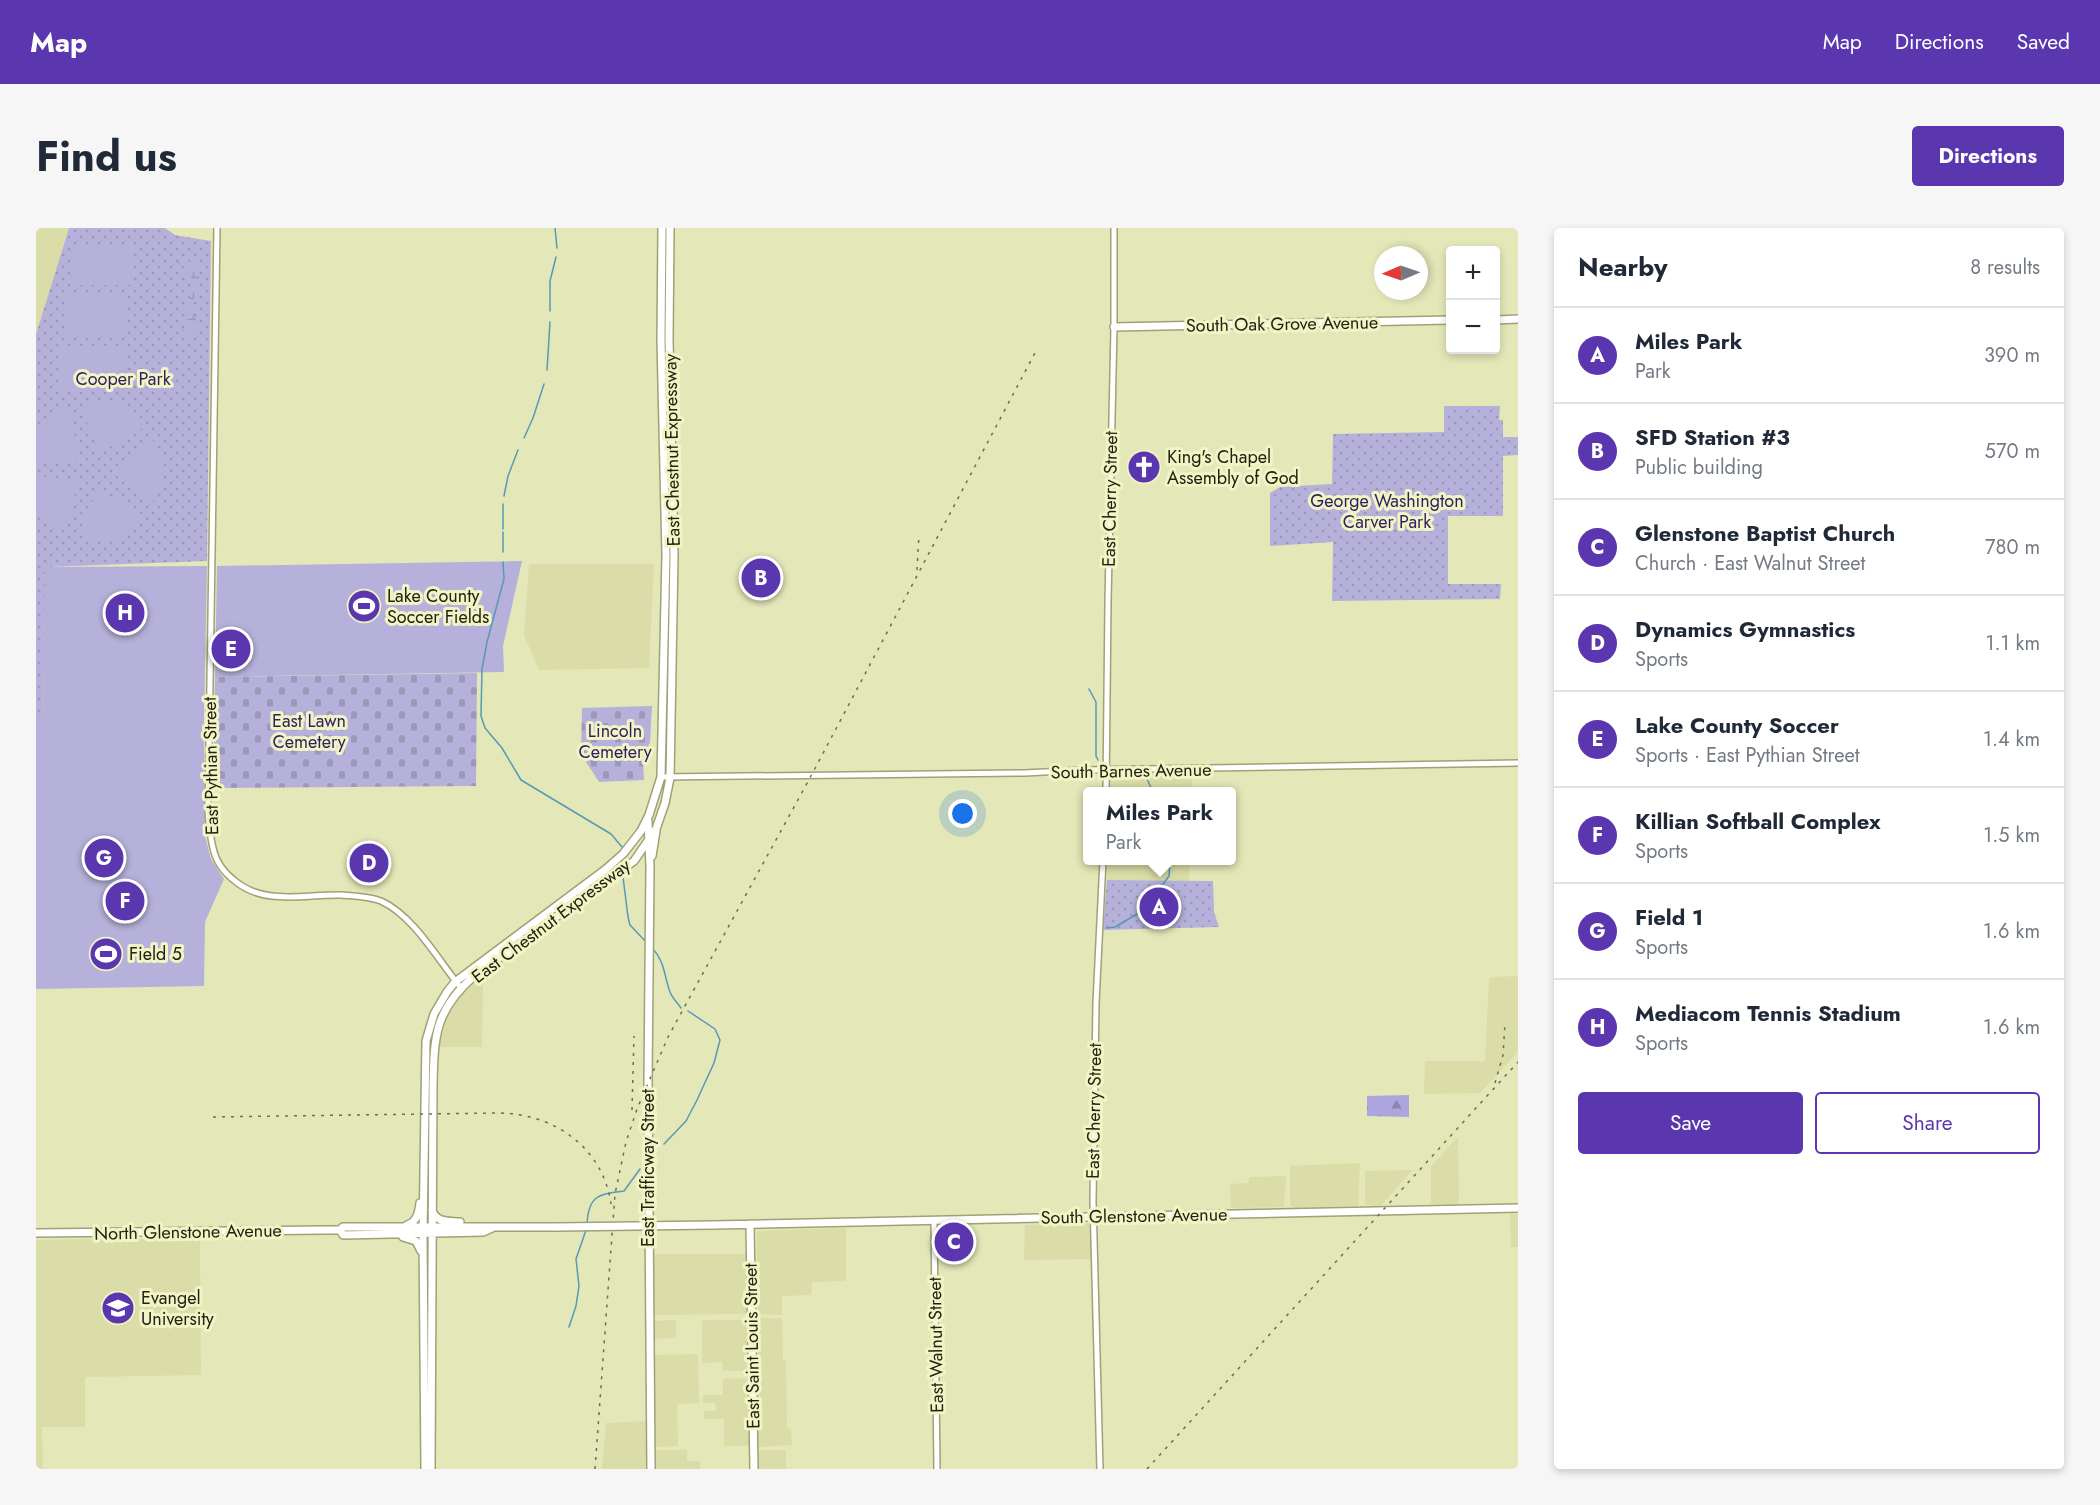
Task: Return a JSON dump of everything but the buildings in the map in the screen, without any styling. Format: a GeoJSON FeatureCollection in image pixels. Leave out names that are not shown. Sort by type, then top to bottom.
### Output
{"type":"FeatureCollection","features":[{"type":"Feature","properties":{"kind":"main road","name":"East Chestnut Expressway"},"geometry":{"type":"LineString","coordinates":[[431,1469],[431,1314],[424,1153],[426,1041],[430,1025],[438,1005],[458,985],[615,861],[631,845],[649,815],[661,777],[666,555],[661,339],[662,228]]}},
{"type":"Feature","properties":{"kind":"main road","name":"East Chestnut Expressway"},"geometry":{"type":"LineString","coordinates":[[425,1469],[424,1262],[431,1207],[435,1040],[445,1011],[458,985],[633,861],[656,829],[670,778],[674,555],[669,339],[670,228]]}},
{"type":"Feature","properties":{"kind":"main road"},"geometry":{"type":"LineString","coordinates":[[1500,320],[1518,319]]}},
{"type":"Feature","properties":{"kind":"main road","name":"South Oak Grove Avenue"},"geometry":{"type":"LineString","coordinates":[[1114,327],[1446,320]]}},
{"type":"Feature","properties":{"kind":"main road","name":"East Trafficway Street"},"geometry":{"type":"LineString","coordinates":[[649,815],[648,841],[651,867]]}},
{"type":"Feature","properties":{"kind":"main road","name":"East Trafficway Street"},"geometry":{"type":"LineString","coordinates":[[651,1469],[648,1090],[651,867],[656,829]]}},
{"type":"Feature","properties":{"kind":"main road"},"geometry":{"type":"LineString","coordinates":[[633,861],[646,861],[651,867]]}},
{"type":"Feature","properties":{"kind":"main road"},"geometry":{"type":"LineString","coordinates":[[405,1226],[413,1222],[419,1212],[424,1153]]}},
{"type":"Feature","properties":{"kind":"main road"},"geometry":{"type":"LineString","coordinates":[[431,1207],[438,1219],[482,1226]]}},
{"type":"Feature","properties":{"kind":"main road","name":"South Glenstone Avenue"},"geometry":{"type":"LineString","coordinates":[[750,1224],[1518,1208]]}},
{"type":"Feature","properties":{"kind":"main road","name":"North Glenstone Avenue"},"geometry":{"type":"LineString","coordinates":[[340,1230],[343,1235],[400,1234],[482,1226],[492,1228],[750,1224]]}},
{"type":"Feature","properties":{"kind":"main road","name":"East Saint Louis Street"},"geometry":{"type":"LineString","coordinates":[[750,1224],[754,1469]]}},
{"type":"Feature","properties":{"kind":"main road","name":"North Glenstone Avenue"},"geometry":{"type":"LineString","coordinates":[[36,1233],[340,1230],[343,1227],[405,1226],[450,1233],[483,1233],[492,1228]]}},
{"type":"Feature","properties":{"kind":"main road"},"geometry":{"type":"LineString","coordinates":[[431,1314],[434,1299],[435,1245],[440,1236],[450,1233]]}},
{"type":"Feature","properties":{"kind":"main road"},"geometry":{"type":"LineString","coordinates":[[400,1234],[419,1244],[424,1262]]}},
{"type":"Feature","properties":{"kind":"street","name":"East Pythian Street"},"geometry":{"type":"LineString","coordinates":[[217,228],[208,811],[213,849],[222,871],[259,895],[278,897],[362,896],[379,900],[396,908],[407,918],[458,985]]}},
{"type":"Feature","properties":{"kind":"street","name":"East Cherry Street"},"geometry":{"type":"LineString","coordinates":[[1104,787],[1114,228]]}},
{"type":"Feature","properties":{"kind":"street","name":"South Barnes Avenue"},"geometry":{"type":"LineString","coordinates":[[661,777],[1024,773],[1518,763]]}},
{"type":"Feature","properties":{"kind":"street","name":"East Cherry Street"},"geometry":{"type":"LineString","coordinates":[[1100,1469],[1094,1216],[1096,1006],[1103,865]]}},
{"type":"Feature","properties":{"kind":"street","name":"East Walnut Street"},"geometry":{"type":"LineString","coordinates":[[934,1220],[937,1469]]}},
{"type":"Feature","properties":{"kind":"shaded area"},"geometry":{"type":"Polygon","coordinates":[[[36,228],[69,228],[36,334],[36,228]]]}},
{"type":"Feature","properties":{"kind":"shaded area"},"geometry":{"type":"Polygon","coordinates":[[[529,564],[654,564],[649,668],[539,670],[524,635],[529,564]]]}},
{"type":"Feature","properties":{"kind":"shaded area"},"geometry":{"type":"Polygon","coordinates":[[[1192,772],[1192,787],[1109,787],[1110,779],[1120,774],[1192,772]]]}},
{"type":"Feature","properties":{"kind":"shaded area"},"geometry":{"type":"Polygon","coordinates":[[[1107,865],[1190,865],[1189,881],[1107,880],[1107,865]]]}},
{"type":"Feature","properties":{"kind":"shaded area"},"geometry":{"type":"Polygon","coordinates":[[[1518,976],[1518,1052],[1480,1093],[1424,1094],[1425,1061],[1485,1061],[1489,979],[1518,976]]]}},
{"type":"Feature","properties":{"kind":"shaded area"},"geometry":{"type":"Polygon","coordinates":[[[483,978],[482,1047],[439,1047],[447,1018],[456,1002],[467,989],[483,978]]]}},
{"type":"Feature","properties":{"kind":"shaded area"},"geometry":{"type":"Polygon","coordinates":[[[1458,1137],[1459,1204],[1431,1204],[1431,1166],[1458,1137]]]}},
{"type":"Feature","properties":{"kind":"shaded area"},"geometry":{"type":"Polygon","coordinates":[[[1360,1163],[1358,1206],[1295,1208],[1290,1205],[1290,1166],[1360,1163]]]}},
{"type":"Feature","properties":{"kind":"shaded area"},"geometry":{"type":"Polygon","coordinates":[[[1412,1170],[1381,1206],[1365,1205],[1365,1171],[1412,1170]]]}},
{"type":"Feature","properties":{"kind":"shaded area"},"geometry":{"type":"Polygon","coordinates":[[[1286,1176],[1284,1207],[1231,1208],[1230,1184],[1248,1183],[1250,1177],[1286,1176]]]}},
{"type":"Feature","properties":{"kind":"shaded area"},"geometry":{"type":"Polygon","coordinates":[[[1510,1214],[1518,1214],[1518,1247],[1511,1247],[1510,1214]]]}},
{"type":"Feature","properties":{"kind":"shaded area"},"geometry":{"type":"Polygon","coordinates":[[[1089,1223],[1091,1259],[1024,1260],[1025,1225],[1089,1223]]]}},
{"type":"Feature","properties":{"kind":"shaded area"},"geometry":{"type":"Polygon","coordinates":[[[846,1228],[846,1281],[812,1282],[811,1295],[782,1296],[782,1315],[756,1314],[757,1231],[846,1228]]]}},
{"type":"Feature","properties":{"kind":"shaded area","name":"Evangel University"},"geometry":{"type":"Polygon","coordinates":[[[196,1238],[200,1241],[201,1375],[85,1377],[85,1427],[42,1427],[43,1469],[36,1469],[36,1240],[107,1239],[115,1241],[196,1238]]]}},
{"type":"Feature","properties":{"kind":"shaded area"},"geometry":{"type":"Polygon","coordinates":[[[657,1254],[746,1254],[747,1314],[653,1315],[652,1257],[657,1254]]]}},
{"type":"Feature","properties":{"kind":"shaded area"},"geometry":{"type":"Polygon","coordinates":[[[760,1318],[782,1318],[783,1360],[786,1361],[787,1428],[791,1429],[792,1445],[759,1447],[758,1445],[756,1321],[760,1318]]]}},
{"type":"Feature","properties":{"kind":"shaded area"},"geometry":{"type":"Polygon","coordinates":[[[676,1320],[676,1338],[652,1339],[653,1321],[676,1320]]]}},
{"type":"Feature","properties":{"kind":"shaded area"},"geometry":{"type":"Polygon","coordinates":[[[747,1320],[749,1371],[723,1371],[722,1362],[702,1363],[702,1321],[747,1320]]]}},
{"type":"Feature","properties":{"kind":"shaded area"},"geometry":{"type":"Polygon","coordinates":[[[698,1354],[699,1403],[677,1404],[678,1446],[655,1447],[652,1355],[698,1354]]]}},
{"type":"Feature","properties":{"kind":"shaded area"},"geometry":{"type":"Polygon","coordinates":[[[749,1378],[750,1443],[748,1446],[724,1446],[724,1419],[704,1419],[704,1411],[716,1411],[715,1403],[703,1403],[703,1395],[723,1395],[723,1379],[749,1378]]]}},
{"type":"Feature","properties":{"kind":"shaded area"},"geometry":{"type":"Polygon","coordinates":[[[647,1421],[648,1469],[602,1469],[606,1423],[647,1421]]]}},
{"type":"Feature","properties":{"kind":"shaded area"},"geometry":{"type":"Polygon","coordinates":[[[655,1450],[687,1450],[687,1461],[700,1461],[700,1469],[654,1469],[655,1450]]]}},
{"type":"Feature","properties":{"kind":"shaded area"},"geometry":{"type":"Polygon","coordinates":[[[786,1450],[786,1469],[758,1469],[758,1451],[786,1450]]]}},
{"type":"Feature","properties":{"kind":"green space","name":"Cooper Park"},"geometry":{"type":"Polygon","coordinates":[[[69,228],[165,228],[175,235],[211,241],[207,561],[46,567],[43,720],[36,720],[36,334],[69,228]]]}},
{"type":"Feature","properties":{"kind":"green space"},"geometry":{"type":"Polygon","coordinates":[[[71,247],[131,248],[130,285],[70,285],[71,247]]]}},
{"type":"Feature","properties":{"kind":"green space"},"geometry":{"type":"Polygon","coordinates":[[[179,260],[195,265],[198,271],[199,285],[190,307],[198,325],[198,336],[180,333],[184,329],[193,286],[191,277],[178,263],[179,260]]]}},
{"type":"Feature","properties":{"kind":"green space"},"geometry":{"type":"Polygon","coordinates":[[[65,295],[126,295],[125,335],[64,334],[65,295]]]}},
{"type":"Feature","properties":{"kind":"green space"},"geometry":{"type":"Polygon","coordinates":[[[61,346],[126,346],[126,389],[62,390],[61,346]]]}},
{"type":"Feature","properties":{"kind":"green space"},"geometry":{"type":"Polygon","coordinates":[[[110,400],[129,411],[143,428],[103,451],[99,450],[80,407],[93,401],[110,400]]]}},
{"type":"Feature","properties":{"kind":"green space","name":"George Washington Carver Park"},"geometry":{"type":"Polygon","coordinates":[[[1444,406],[1500,406],[1499,420],[1503,420],[1503,437],[1518,437],[1518,455],[1503,456],[1503,516],[1448,516],[1448,584],[1501,584],[1500,599],[1332,601],[1333,542],[1270,546],[1270,493],[1280,487],[1332,484],[1333,434],[1444,432],[1444,406]]]}},
{"type":"Feature","properties":{"kind":"green space"},"geometry":{"type":"Polygon","coordinates":[[[69,409],[79,457],[75,460],[36,464],[36,428],[59,411],[69,409]]]}},
{"type":"Feature","properties":{"kind":"green space"},"geometry":{"type":"Polygon","coordinates":[[[151,438],[161,455],[164,472],[160,490],[149,506],[115,474],[115,468],[151,438]]]}},
{"type":"Feature","properties":{"kind":"green space"},"geometry":{"type":"Polygon","coordinates":[[[36,476],[75,480],[77,485],[66,531],[51,526],[36,513],[36,476]]]}},
{"type":"Feature","properties":{"kind":"green space"},"geometry":{"type":"Polygon","coordinates":[[[103,491],[144,516],[130,531],[115,539],[98,540],[78,535],[97,492],[103,491]]]}},
{"type":"Feature","properties":{"kind":"green space","name":"Lake County Soccer Fields"},"geometry":{"type":"Polygon","coordinates":[[[522,561],[503,646],[504,672],[215,677],[217,566],[522,561]]]}},
{"type":"Feature","properties":{"kind":"green space"},"geometry":{"type":"Polygon","coordinates":[[[207,566],[204,720],[205,836],[211,859],[224,879],[205,922],[204,986],[36,989],[36,720],[43,719],[45,567],[207,566]]]}},
{"type":"Feature","properties":{"kind":"green space","name":"East Lawn Cemetery"},"geometry":{"type":"Polygon","coordinates":[[[477,673],[476,786],[213,788],[215,677],[477,673]]]}},
{"type":"Feature","properties":{"kind":"green space","name":"Lincoln Cemetery"},"geometry":{"type":"Polygon","coordinates":[[[652,706],[650,742],[643,759],[644,780],[599,782],[581,754],[582,708],[652,706]]]}},
{"type":"Feature","properties":{"kind":"green space"},"geometry":{"type":"Polygon","coordinates":[[[1107,880],[1213,881],[1214,912],[1219,927],[1103,930],[1107,880]]]}},
{"type":"Feature","properties":{"kind":"green space"},"geometry":{"type":"Polygon","coordinates":[[[1409,1095],[1409,1117],[1367,1116],[1367,1096],[1409,1095]]]}},
{"type":"Feature","properties":{"kind":"waterway"},"geometry":{"type":"LineString","coordinates":[[555,228],[557,248]]}},
{"type":"Feature","properties":{"kind":"waterway"},"geometry":{"type":"LineString","coordinates":[[550,311],[550,281],[556,257]]}},
{"type":"Feature","properties":{"kind":"waterway"},"geometry":{"type":"LineString","coordinates":[[547,370],[550,322]]}},
{"type":"Feature","properties":{"kind":"waterway"},"geometry":{"type":"LineString","coordinates":[[524,438],[544,384]]}},
{"type":"Feature","properties":{"kind":"waterway"},"geometry":{"type":"LineString","coordinates":[[504,496],[508,476],[518,450]]}},
{"type":"Feature","properties":{"kind":"waterway"},"geometry":{"type":"LineString","coordinates":[[503,504],[503,529]]}},
{"type":"Feature","properties":{"kind":"waterway"},"geometry":{"type":"LineString","coordinates":[[503,532],[503,552]]}},
{"type":"Feature","properties":{"kind":"waterway"},"geometry":{"type":"LineString","coordinates":[[503,562],[504,579],[482,669],[481,716],[485,728],[502,748],[521,780],[611,834],[622,847]]}},
{"type":"Feature","properties":{"kind":"waterway"},"geometry":{"type":"LineString","coordinates":[[1089,689],[1096,702],[1096,756],[1098,760]]}},
{"type":"Feature","properties":{"kind":"waterway"},"geometry":{"type":"LineString","coordinates":[[1147,779],[1151,787]]}},
{"type":"Feature","properties":{"kind":"waterway"},"geometry":{"type":"LineString","coordinates":[[1107,928],[1115,927],[1144,910],[1169,876],[1170,865]]}},
{"type":"Feature","properties":{"kind":"waterway"},"geometry":{"type":"LineString","coordinates":[[623,877],[630,925],[647,943]]}},
{"type":"Feature","properties":{"kind":"waterway"},"geometry":{"type":"LineString","coordinates":[[652,948],[662,963],[671,994],[681,1008]]}},
{"type":"Feature","properties":{"kind":"waterway"},"geometry":{"type":"LineString","coordinates":[[664,1144],[686,1121],[714,1063],[720,1040],[715,1029],[688,1011]]}},
{"type":"Feature","properties":{"kind":"waterway"},"geometry":{"type":"LineString","coordinates":[[587,1225],[592,1202],[601,1195],[624,1191],[640,1169]]}},
{"type":"Feature","properties":{"kind":"waterway"},"geometry":{"type":"LineString","coordinates":[[569,1327],[576,1306],[579,1286],[576,1259],[586,1230]]}},
{"type":"Feature","properties":{"kind":"railway"},"geometry":{"type":"LineString","coordinates":[[595,1469],[615,1194],[626,1142],[637,1109],[668,1037],[811,776],[1036,351]]}},
{"type":"Feature","properties":{"kind":"railway"},"geometry":{"type":"LineString","coordinates":[[917,570],[919,534]]}},
{"type":"Feature","properties":{"kind":"railway"},"geometry":{"type":"LineString","coordinates":[[1495,1083],[1503,1055],[1505,1023]]}},
{"type":"Feature","properties":{"kind":"railway"},"geometry":{"type":"LineString","coordinates":[[632,1110],[634,1036]]}},
{"type":"Feature","properties":{"kind":"railway"},"geometry":{"type":"LineString","coordinates":[[1147,1469],[1518,1062]]}},
{"type":"Feature","properties":{"kind":"railway"},"geometry":{"type":"LineString","coordinates":[[213,1117],[498,1113],[538,1119],[572,1137],[586,1150],[598,1166],[611,1204]]}},
{"type":"Feature","properties":{"kind":"place","name":"King's Chapel Assembly of God"},"geometry":{"type":"Point","coordinates":[1144,467]}},
{"type":"Feature","properties":{"kind":"place","name":"SFD Station #3"},"geometry":{"type":"Point","coordinates":[761,578]}},
{"type":"Feature","properties":{"kind":"place","name":"Lake County Soccer Fields"},"geometry":{"type":"Point","coordinates":[364,606]}},
{"type":"Feature","properties":{"kind":"place","name":"Mediacom Tennis Stadium"},"geometry":{"type":"Point","coordinates":[125,613]}},
{"type":"Feature","properties":{"kind":"place","name":"Lake County Soccer"},"geometry":{"type":"Point","coordinates":[231,649]}},
{"type":"Feature","properties":{"kind":"place","name":"Field 1"},"geometry":{"type":"Point","coordinates":[104,858]}},
{"type":"Feature","properties":{"kind":"place","name":"Dynamics Gymnastics"},"geometry":{"type":"Point","coordinates":[369,863]}},
{"type":"Feature","properties":{"kind":"place","name":"Killian Softball Complex"},"geometry":{"type":"Point","coordinates":[125,901]}},
{"type":"Feature","properties":{"kind":"place","name":"Miles Park"},"geometry":{"type":"Point","coordinates":[1159,907]}},
{"type":"Feature","properties":{"kind":"place","name":"Field 5"},"geometry":{"type":"Point","coordinates":[106,954]}},
{"type":"Feature","properties":{"kind":"place","name":"Glenstone Baptist Church"},"geometry":{"type":"Point","coordinates":[954,1242]}},
{"type":"Feature","properties":{"kind":"place","name":"Evangel University"},"geometry":{"type":"Point","coordinates":[118,1308]}}]}
